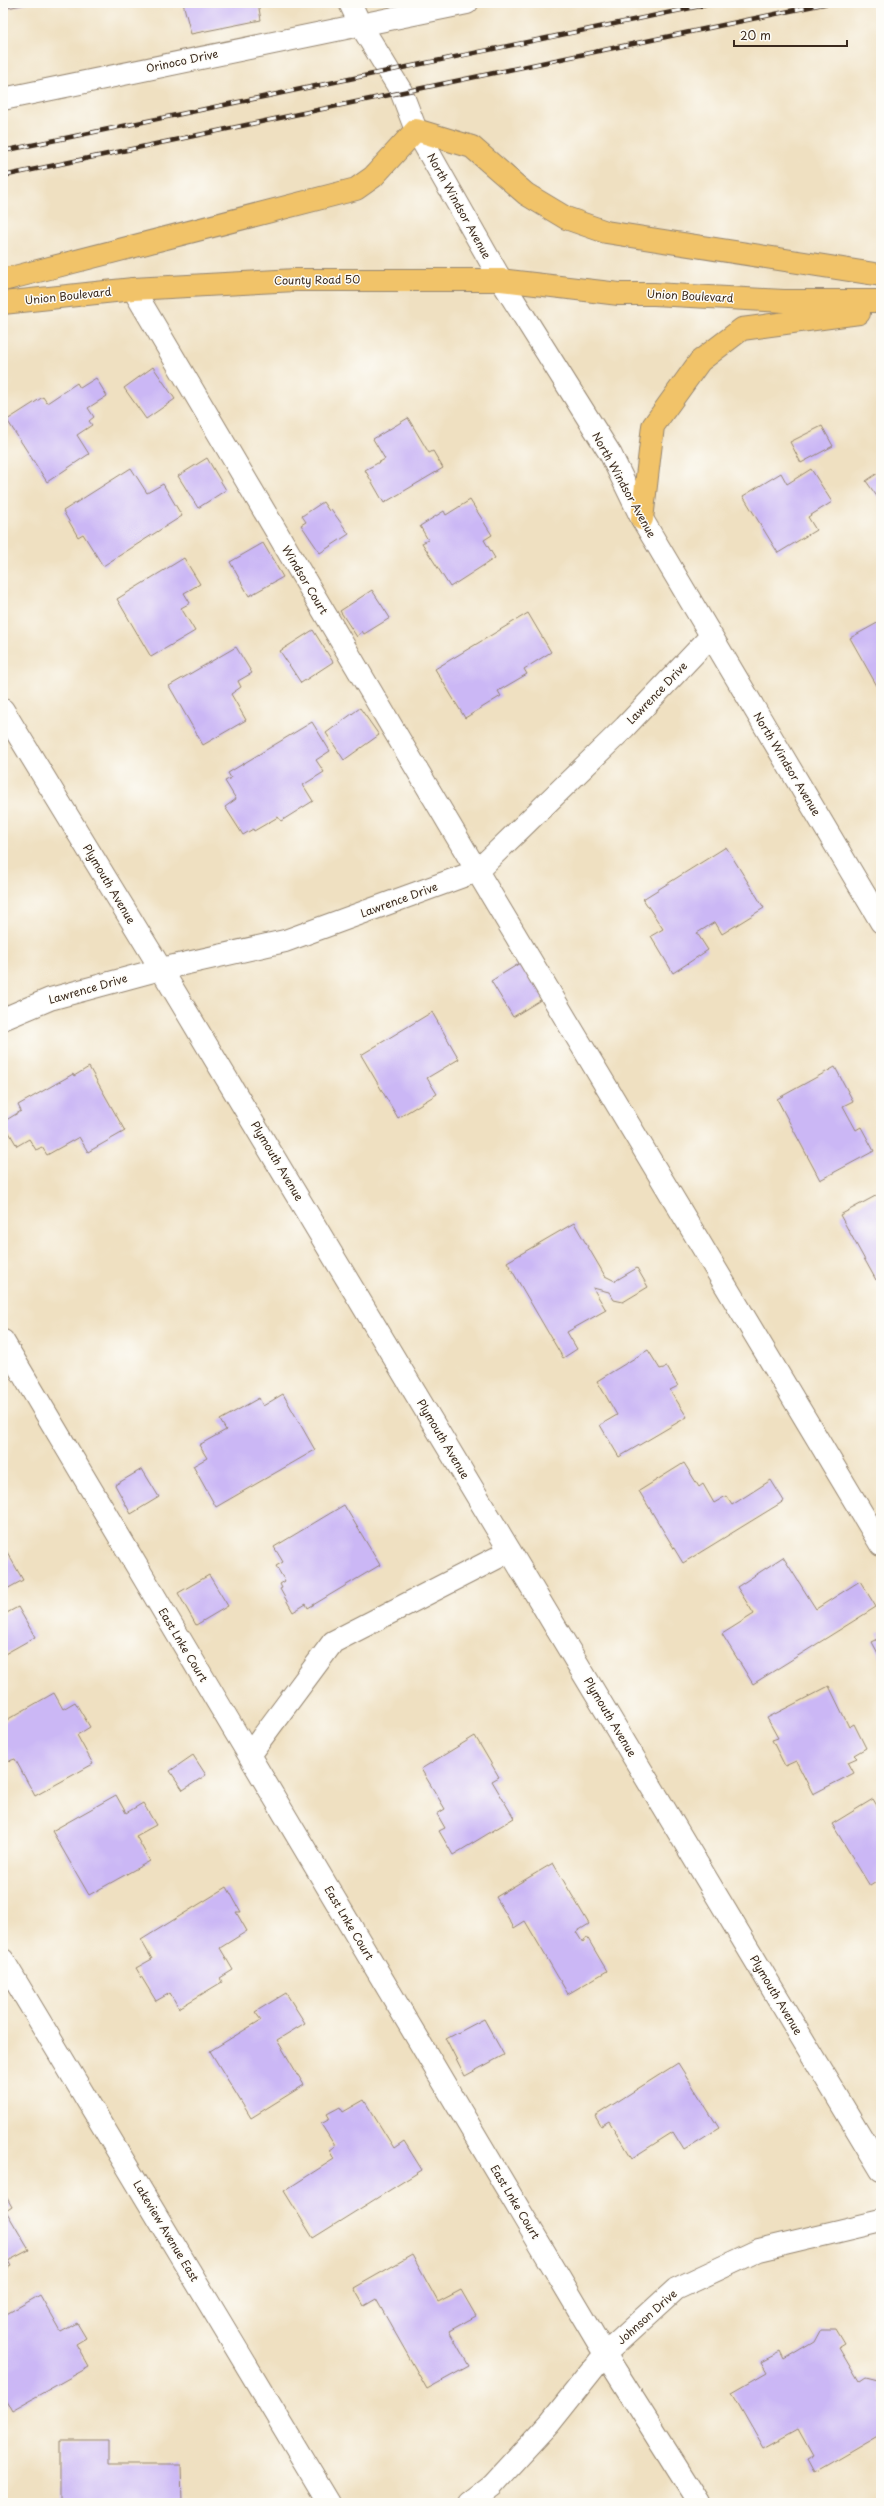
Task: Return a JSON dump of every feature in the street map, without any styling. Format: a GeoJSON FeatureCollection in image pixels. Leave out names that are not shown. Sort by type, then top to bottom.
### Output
{"type":"FeatureCollection","features":[{"type":"Feature","properties":{"kind":"main road"},"geometry":{"type":"LineString","coordinates":[[3,280],[356,189],[373,177],[416,130],[472,147],[526,194],[566,218],[606,232],[881,275]]}},
{"type":"Feature","properties":{"kind":"main road","name":"County Road 50"},"geometry":{"type":"LineString","coordinates":[[133,289],[296,280],[501,280]]}},
{"type":"Feature","properties":{"kind":"main road","name":"Union Boulevard"},"geometry":{"type":"LineString","coordinates":[[501,280],[619,294],[654,294],[784,301],[881,301]]}},
{"type":"Feature","properties":{"kind":"main road","name":"Union Boulevard"},"geometry":{"type":"LineString","coordinates":[[3,303],[133,289]]}},
{"type":"Feature","properties":{"kind":"main road"},"geometry":{"type":"LineString","coordinates":[[642,519],[653,426],[700,361],[742,329],[881,310]]}},
{"type":"Feature","properties":{"kind":"street","name":"North Windsor Avenue"},"geometry":{"type":"LineString","coordinates":[[350,3],[360,24],[401,91],[416,130],[501,280],[611,455],[642,519],[881,922]]}},
{"type":"Feature","properties":{"kind":"street","name":"Orinoco Drive"},"geometry":{"type":"LineString","coordinates":[[3,99],[360,24],[468,3]]}},
{"type":"Feature","properties":{"kind":"street","name":"Windsor Court"},"geometry":{"type":"LineString","coordinates":[[133,289],[477,870],[881,1545]]}},
{"type":"Feature","properties":{"kind":"street","name":"Lawrence Drive"},"geometry":{"type":"LineString","coordinates":[[3,1019],[50,999],[161,969],[285,941],[477,870],[625,727],[711,636]]}},
{"type":"Feature","properties":{"kind":"street","name":"Plymouth Avenue"},"geometry":{"type":"LineString","coordinates":[[3,710],[161,969],[881,2170]]}},
{"type":"Feature","properties":{"kind":"street","name":"East Lnke Court"},"geometry":{"type":"LineString","coordinates":[[3,1341],[605,2354],[699,2503]]}},
{"type":"Feature","properties":{"kind":"street"},"geometry":{"type":"LineString","coordinates":[[249,1755],[333,1642],[510,1551]]}},
{"type":"Feature","properties":{"kind":"street","name":"Lakeview Avenue East"},"geometry":{"type":"LineString","coordinates":[[3,1960],[329,2503]]}},
{"type":"Feature","properties":{"kind":"street","name":"Johnson Drive"},"geometry":{"type":"LineString","coordinates":[[470,2503],[492,2486],[550,2423],[605,2354],[676,2289],[759,2250],[881,2221]]}},
{"type":"Feature","properties":{"kind":"building"},"geometry":{"type":"Polygon","coordinates":[[[3,3],[25,3],[26,4],[3,9],[3,3]]]}},
{"type":"Feature","properties":{"kind":"building"},"geometry":{"type":"Polygon","coordinates":[[[183,3],[258,3],[261,20],[191,34],[183,3]]]}},
{"type":"Feature","properties":{"kind":"building"},"geometry":{"type":"Polygon","coordinates":[[[153,367],[175,399],[146,419],[124,388],[153,367]]]}},
{"type":"Feature","properties":{"kind":"building"},"geometry":{"type":"Polygon","coordinates":[[[96,378],[107,396],[88,408],[94,417],[89,421],[92,425],[77,435],[89,454],[47,482],[7,420],[43,397],[47,403],[77,383],[80,388],[96,378]]]}},
{"type":"Feature","properties":{"kind":"building"},"geometry":{"type":"Polygon","coordinates":[[[408,418],[429,453],[433,451],[443,468],[384,503],[365,470],[385,459],[373,439],[408,418]]]}},
{"type":"Feature","properties":{"kind":"building"},"geometry":{"type":"Polygon","coordinates":[[[822,426],[833,446],[801,463],[790,442],[822,426]]]}},
{"type":"Feature","properties":{"kind":"building"},"geometry":{"type":"Polygon","coordinates":[[[207,458],[226,490],[198,508],[178,476],[207,458]]]}},
{"type":"Feature","properties":{"kind":"building"},"geometry":{"type":"Polygon","coordinates":[[[131,468],[147,493],[163,484],[182,516],[103,566],[83,534],[78,537],[63,511],[131,468]]]}},
{"type":"Feature","properties":{"kind":"building"},"geometry":{"type":"Polygon","coordinates":[[[811,469],[832,502],[808,517],[816,530],[778,553],[743,496],[781,473],[787,484],[811,469]]]}},
{"type":"Feature","properties":{"kind":"building"},"geometry":{"type":"Polygon","coordinates":[[[881,471],[881,502],[866,481],[881,471]]]}},
{"type":"Feature","properties":{"kind":"building"},"geometry":{"type":"Polygon","coordinates":[[[470,500],[492,535],[484,540],[495,558],[450,587],[422,543],[428,540],[420,526],[444,511],[446,515],[470,500]]]}},
{"type":"Feature","properties":{"kind":"building"},"geometry":{"type":"Polygon","coordinates":[[[323,502],[329,511],[331,509],[349,534],[320,553],[301,525],[306,522],[302,516],[323,502]]]}},
{"type":"Feature","properties":{"kind":"building"},"geometry":{"type":"Polygon","coordinates":[[[263,543],[283,577],[249,596],[230,562],[263,543]]]}},
{"type":"Feature","properties":{"kind":"building"},"geometry":{"type":"Polygon","coordinates":[[[184,558],[200,584],[184,593],[190,603],[181,608],[195,631],[151,657],[117,599],[184,558]]]}},
{"type":"Feature","properties":{"kind":"building"},"geometry":{"type":"Polygon","coordinates":[[[372,590],[390,618],[364,634],[362,631],[357,637],[340,611],[372,590]]]}},
{"type":"Feature","properties":{"kind":"building"},"geometry":{"type":"Polygon","coordinates":[[[528,613],[551,652],[524,669],[527,674],[498,691],[501,696],[465,718],[435,669],[528,613]]]}},
{"type":"Feature","properties":{"kind":"building"},"geometry":{"type":"Polygon","coordinates":[[[881,621],[881,693],[850,638],[881,621]]]}},
{"type":"Feature","properties":{"kind":"building"},"geometry":{"type":"Polygon","coordinates":[[[313,630],[333,662],[301,683],[280,651],[313,630]]]}},
{"type":"Feature","properties":{"kind":"building"},"geometry":{"type":"Polygon","coordinates":[[[236,647],[252,673],[238,681],[241,687],[231,694],[246,720],[203,745],[169,686],[236,647]]]}},
{"type":"Feature","properties":{"kind":"building"},"geometry":{"type":"Polygon","coordinates":[[[360,708],[379,735],[344,760],[326,733],[360,708]]]}},
{"type":"Feature","properties":{"kind":"building"},"geometry":{"type":"Polygon","coordinates":[[[312,722],[330,751],[316,760],[324,772],[303,785],[313,801],[281,821],[278,817],[254,831],[253,829],[243,835],[225,807],[236,799],[225,781],[231,778],[228,773],[312,722]]]}},
{"type":"Feature","properties":{"kind":"building"},"geometry":{"type":"Polygon","coordinates":[[[726,847],[764,908],[722,934],[715,922],[697,933],[708,950],[673,973],[651,936],[663,929],[643,899],[726,847]]]}},
{"type":"Feature","properties":{"kind":"building"},"geometry":{"type":"Polygon","coordinates":[[[525,960],[547,996],[513,1017],[491,981],[525,960]]]}},
{"type":"Feature","properties":{"kind":"building"},"geometry":{"type":"Polygon","coordinates":[[[432,1012],[459,1059],[427,1078],[437,1094],[398,1118],[361,1055],[432,1012]]]}},
{"type":"Feature","properties":{"kind":"building"},"geometry":{"type":"Polygon","coordinates":[[[89,1067],[125,1131],[88,1152],[79,1137],[47,1155],[42,1147],[36,1150],[29,1139],[17,1146],[3,1122],[21,1111],[18,1105],[73,1074],[74,1076],[89,1067]]]}},
{"type":"Feature","properties":{"kind":"building"},"geometry":{"type":"Polygon","coordinates":[[[835,1067],[853,1101],[843,1106],[856,1130],[861,1127],[874,1151],[820,1180],[777,1099],[835,1067]]]}},
{"type":"Feature","properties":{"kind":"building"},"geometry":{"type":"Polygon","coordinates":[[[881,1193],[881,1277],[876,1280],[840,1215],[881,1193]]]}},
{"type":"Feature","properties":{"kind":"building"},"geometry":{"type":"Polygon","coordinates":[[[574,1223],[605,1276],[615,1281],[637,1268],[648,1287],[623,1302],[614,1300],[609,1292],[593,1288],[606,1310],[567,1332],[577,1349],[563,1358],[507,1262],[574,1223]]]}},
{"type":"Feature","properties":{"kind":"building"},"geometry":{"type":"Polygon","coordinates":[[[648,1350],[660,1369],[667,1367],[678,1386],[670,1390],[687,1417],[619,1457],[600,1425],[617,1415],[597,1381],[648,1350]]]}},
{"type":"Feature","properties":{"kind":"building"},"geometry":{"type":"Polygon","coordinates":[[[283,1394],[315,1450],[216,1507],[193,1466],[207,1458],[199,1445],[226,1430],[220,1420],[259,1398],[263,1406],[283,1394]]]}},
{"type":"Feature","properties":{"kind":"building"},"geometry":{"type":"Polygon","coordinates":[[[684,1463],[699,1487],[703,1484],[714,1503],[726,1496],[732,1505],[771,1480],[784,1501],[683,1563],[639,1491],[684,1463]]]}},
{"type":"Feature","properties":{"kind":"building"},"geometry":{"type":"Polygon","coordinates":[[[142,1469],[159,1497],[131,1514],[115,1485],[142,1469]]]}},
{"type":"Feature","properties":{"kind":"building"},"geometry":{"type":"Polygon","coordinates":[[[344,1505],[380,1565],[308,1608],[306,1604],[293,1612],[280,1589],[282,1588],[280,1584],[285,1581],[276,1566],[283,1562],[274,1547],[344,1505]]]}},
{"type":"Feature","properties":{"kind":"building"},"geometry":{"type":"Polygon","coordinates":[[[3,1545],[23,1580],[3,1591],[3,1545]]]}},
{"type":"Feature","properties":{"kind":"building"},"geometry":{"type":"Polygon","coordinates":[[[783,1557],[816,1609],[860,1581],[876,1607],[753,1684],[722,1634],[754,1614],[737,1587],[783,1557]]]}},
{"type":"Feature","properties":{"kind":"building"},"geometry":{"type":"Polygon","coordinates":[[[209,1575],[228,1606],[196,1625],[178,1593],[209,1575]]]}},
{"type":"Feature","properties":{"kind":"building"},"geometry":{"type":"Polygon","coordinates":[[[18,1607],[35,1637],[3,1655],[3,1615],[18,1607]]]}},
{"type":"Feature","properties":{"kind":"building"},"geometry":{"type":"Polygon","coordinates":[[[881,1631],[881,1659],[872,1642],[880,1638],[877,1633],[881,1631]]]}},
{"type":"Feature","properties":{"kind":"building"},"geometry":{"type":"Polygon","coordinates":[[[829,1686],[849,1727],[854,1724],[866,1748],[854,1755],[857,1758],[848,1762],[854,1773],[813,1794],[796,1761],[785,1766],[772,1740],[778,1738],[767,1718],[829,1686]]]}},
{"type":"Feature","properties":{"kind":"building"},"geometry":{"type":"Polygon","coordinates":[[[54,1693],[63,1709],[75,1702],[90,1727],[77,1735],[93,1764],[35,1796],[15,1759],[9,1761],[3,1750],[3,1722],[54,1693]]]}},
{"type":"Feature","properties":{"kind":"building"},"geometry":{"type":"Polygon","coordinates":[[[475,1736],[499,1777],[492,1781],[514,1818],[453,1855],[439,1831],[445,1828],[437,1814],[445,1809],[421,1769],[475,1736]]]}},
{"type":"Feature","properties":{"kind":"building"},"geometry":{"type":"Polygon","coordinates":[[[193,1755],[206,1775],[183,1790],[170,1771],[193,1755]]]}},
{"type":"Feature","properties":{"kind":"building"},"geometry":{"type":"Polygon","coordinates":[[[116,1795],[126,1813],[143,1803],[156,1825],[136,1836],[150,1861],[89,1895],[52,1831],[116,1795]]]}},
{"type":"Feature","properties":{"kind":"building"},"geometry":{"type":"Polygon","coordinates":[[[873,1799],[879,1809],[881,1808],[881,1879],[870,1886],[832,1824],[873,1799]]]}},
{"type":"Feature","properties":{"kind":"building"},"geometry":{"type":"Polygon","coordinates":[[[553,1863],[589,1924],[576,1932],[583,1943],[587,1937],[607,1971],[568,1994],[525,1921],[514,1928],[496,1897],[553,1863]]]}},
{"type":"Feature","properties":{"kind":"building"},"geometry":{"type":"Polygon","coordinates":[[[227,1887],[241,1912],[236,1912],[247,1931],[220,1948],[233,1970],[220,1978],[222,1982],[179,2008],[170,1993],[156,2001],[136,1968],[152,1959],[141,1940],[227,1887]]]}},
{"type":"Feature","properties":{"kind":"building"},"geometry":{"type":"Polygon","coordinates":[[[286,1993],[305,2023],[277,2040],[304,2085],[251,2118],[210,2051],[261,2020],[255,2012],[286,1993]]]}},
{"type":"Feature","properties":{"kind":"building"},"geometry":{"type":"Polygon","coordinates":[[[484,2019],[504,2055],[465,2076],[446,2039],[484,2019]]]}},
{"type":"Feature","properties":{"kind":"building"},"geometry":{"type":"Polygon","coordinates":[[[678,2063],[719,2128],[684,2150],[673,2132],[632,2158],[609,2121],[601,2126],[595,2116],[678,2063]]]}},
{"type":"Feature","properties":{"kind":"building"},"geometry":{"type":"Polygon","coordinates":[[[364,2100],[394,2148],[404,2141],[422,2170],[313,2238],[284,2191],[334,2159],[329,2150],[335,2146],[321,2124],[330,2119],[327,2114],[340,2107],[343,2112],[364,2100]]]}},
{"type":"Feature","properties":{"kind":"building"},"geometry":{"type":"Polygon","coordinates":[[[3,2191],[12,2207],[6,2211],[29,2250],[8,2261],[11,2266],[3,2270],[3,2191]]]}},
{"type":"Feature","properties":{"kind":"building"},"geometry":{"type":"Polygon","coordinates":[[[412,2255],[438,2302],[461,2290],[476,2316],[449,2331],[469,2366],[427,2389],[376,2299],[364,2306],[354,2288],[412,2255]]]}},
{"type":"Feature","properties":{"kind":"building"},"geometry":{"type":"Polygon","coordinates":[[[40,2295],[61,2332],[77,2323],[86,2338],[76,2344],[89,2367],[12,2410],[3,2394],[3,2368],[7,2366],[3,2359],[3,2316],[40,2295]]]}},
{"type":"Feature","properties":{"kind":"building"},"geometry":{"type":"Polygon","coordinates":[[[821,2329],[835,2329],[844,2344],[839,2347],[859,2381],[865,2377],[877,2380],[881,2387],[881,2433],[814,2472],[807,2459],[813,2456],[798,2429],[764,2448],[732,2392],[767,2372],[761,2362],[780,2352],[784,2360],[814,2342],[821,2329]]]}},
{"type":"Feature","properties":{"kind":"building"},"geometry":{"type":"Polygon","coordinates":[[[60,2440],[108,2440],[108,2465],[181,2465],[182,2503],[60,2503],[60,2440]]]}},
{"type":"Feature","properties":{"kind":"railway"},"geometry":{"type":"LineString","coordinates":[[3,151],[715,3]]}},
{"type":"Feature","properties":{"kind":"railway"},"geometry":{"type":"LineString","coordinates":[[3,176],[828,3]]}}]}
